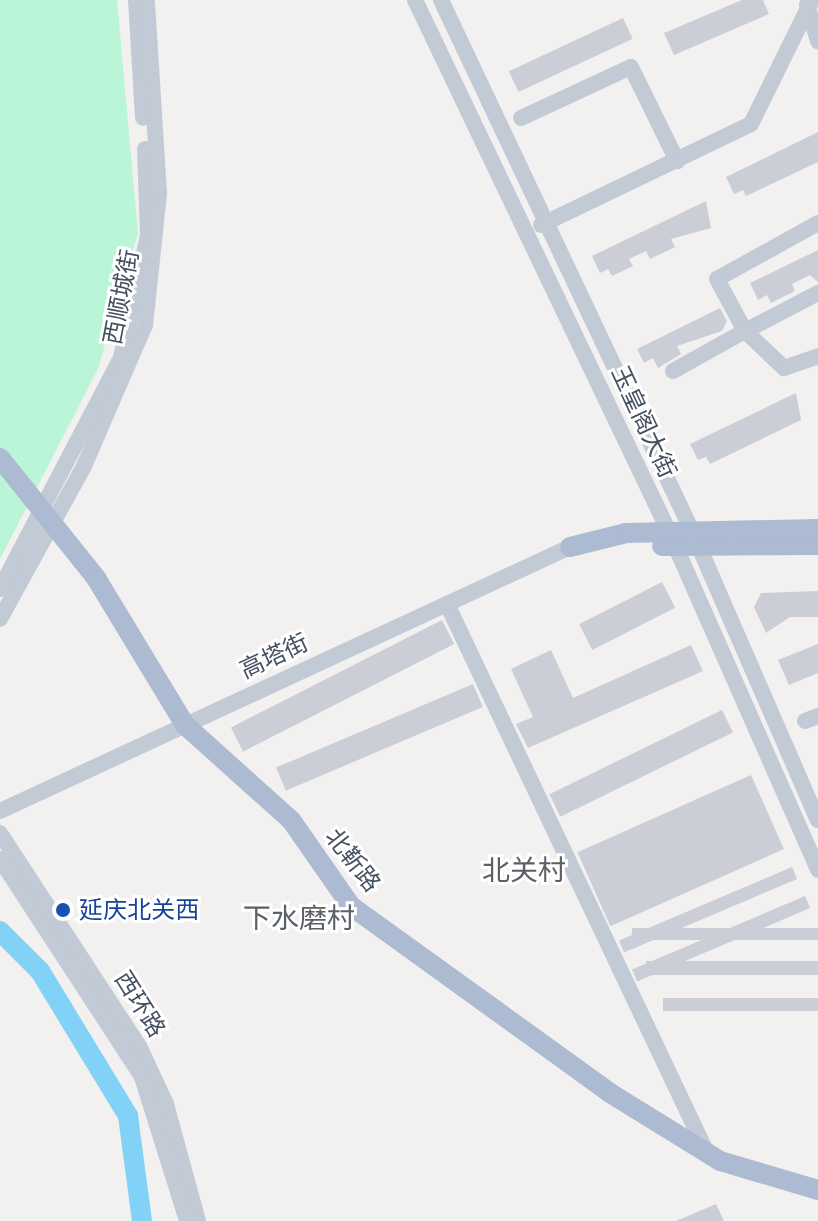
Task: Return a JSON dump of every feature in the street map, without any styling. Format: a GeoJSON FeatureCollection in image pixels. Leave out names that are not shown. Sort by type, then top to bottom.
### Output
{"type":"FeatureCollection","features":[{"type":"Feature","properties":{"kind":"main road","name":"北靳路"},"geometry":{"type":"LineString","coordinates":[[0,458],[50,516],[185,725],[291,820],[351,906],[707,1153],[818,1190]]}},
{"type":"Feature","properties":{"kind":"main road","name":"高塔街"},"geometry":{"type":"LineString","coordinates":[[695,540],[818,529]]}},
{"type":"Feature","properties":{"kind":"main road","name":"高塔街"},"geometry":{"type":"LineString","coordinates":[[570,547],[626,533],[672,540],[818,545]]}},
{"type":"Feature","properties":{"kind":"street","name":"西顺城街"},"geometry":{"type":"LineString","coordinates":[[50,516],[121,358],[141,284],[148,235],[136,0]]}},
{"type":"Feature","properties":{"kind":"street","name":"西顺城街"},"geometry":{"type":"LineString","coordinates":[[0,619],[145,325],[159,193],[147,0]]}},
{"type":"Feature","properties":{"kind":"street","name":"玉皇阁大街"},"geometry":{"type":"LineString","coordinates":[[415,0],[529,231],[672,540],[818,870]]}},
{"type":"Feature","properties":{"kind":"street","name":"玉皇阁大街"},"geometry":{"type":"LineString","coordinates":[[441,0],[549,221],[695,540],[818,820]]}},
{"type":"Feature","properties":{"kind":"street"},"geometry":{"type":"LineString","coordinates":[[529,231],[677,161],[758,117],[808,3]]}},
{"type":"Feature","properties":{"kind":"street"},"geometry":{"type":"LineString","coordinates":[[808,3],[818,41]]}},
{"type":"Feature","properties":{"kind":"street"},"geometry":{"type":"LineString","coordinates":[[521,118],[631,67],[677,161]]}},
{"type":"Feature","properties":{"kind":"street"},"geometry":{"type":"LineString","coordinates":[[818,223],[717,279],[745,331],[784,368],[818,356]]}},
{"type":"Feature","properties":{"kind":"street"},"geometry":{"type":"LineString","coordinates":[[673,371],[818,293]]}},
{"type":"Feature","properties":{"kind":"street"},"geometry":{"type":"LineString","coordinates":[[0,589],[50,516]]}},
{"type":"Feature","properties":{"kind":"street","name":"高塔街"},"geometry":{"type":"LineString","coordinates":[[0,811],[570,547]]}},
{"type":"Feature","properties":{"kind":"street"},"geometry":{"type":"LineString","coordinates":[[447,604],[707,1153]]}},
{"type":"Feature","properties":{"kind":"street","name":"西环路"},"geometry":{"type":"LineString","coordinates":[[0,833],[144,1055],[166,1104],[198,1221]]}},
{"type":"Feature","properties":{"kind":"street","name":"西环路"},"geometry":{"type":"LineString","coordinates":[[0,859],[142,1077],[187,1221]]}},
{"type":"Feature","properties":{"kind":"green space"},"geometry":{"type":"Polygon","coordinates":[[[0,0],[117,0],[138,233],[98,369],[0,559],[0,0]]]}},
{"type":"Feature","properties":{"kind":"building"},"geometry":{"type":"Polygon","coordinates":[[[742,0],[763,0],[769,14],[674,55],[664,33],[742,0]]]}},
{"type":"Feature","properties":{"kind":"building"},"geometry":{"type":"Polygon","coordinates":[[[623,18],[633,39],[519,92],[509,71],[623,18]]]}},
{"type":"Feature","properties":{"kind":"building"},"geometry":{"type":"Polygon","coordinates":[[[818,132],[818,162],[746,196],[743,190],[734,194],[726,177],[818,132]]]}},
{"type":"Feature","properties":{"kind":"building"},"geometry":{"type":"Polygon","coordinates":[[[706,201],[711,228],[671,239],[675,247],[650,259],[646,251],[629,259],[633,266],[612,276],[608,269],[600,273],[592,256],[706,201]]]}},
{"type":"Feature","properties":{"kind":"building"},"geometry":{"type":"Polygon","coordinates":[[[818,250],[818,282],[810,275],[792,284],[795,291],[771,303],[767,295],[758,300],[750,283],[818,250]]]}},
{"type":"Feature","properties":{"kind":"building"},"geometry":{"type":"Polygon","coordinates":[[[720,308],[727,321],[722,331],[677,346],[681,354],[658,368],[653,358],[644,363],[637,349],[720,308]]]}},
{"type":"Feature","properties":{"kind":"building"},"geometry":{"type":"Polygon","coordinates":[[[796,393],[801,420],[710,464],[706,457],[698,460],[690,444],[796,393]]]}},
{"type":"Feature","properties":{"kind":"building"},"geometry":{"type":"Polygon","coordinates":[[[662,582],[675,608],[592,650],[579,624],[662,582]]]}},
{"type":"Feature","properties":{"kind":"building"},"geometry":{"type":"Polygon","coordinates":[[[818,591],[818,617],[790,617],[766,633],[754,607],[761,593],[818,591]]]}},
{"type":"Feature","properties":{"kind":"building"},"geometry":{"type":"Polygon","coordinates":[[[442,620],[454,644],[243,752],[231,728],[442,620]]]}},
{"type":"Feature","properties":{"kind":"building"},"geometry":{"type":"Polygon","coordinates":[[[818,644],[818,673],[789,685],[778,660],[818,644]]]}},
{"type":"Feature","properties":{"kind":"building"},"geometry":{"type":"Polygon","coordinates":[[[691,645],[703,671],[528,748],[516,724],[533,717],[511,669],[551,650],[573,698],[691,645]]]}},
{"type":"Feature","properties":{"kind":"building"},"geometry":{"type":"Polygon","coordinates":[[[473,684],[483,707],[286,791],[276,768],[473,684]]]}},
{"type":"Feature","properties":{"kind":"building"},"geometry":{"type":"Polygon","coordinates":[[[722,710],[733,732],[560,817],[549,794],[722,710]]]}},
{"type":"Feature","properties":{"kind":"building"},"geometry":{"type":"Polygon","coordinates":[[[751,775],[784,849],[610,926],[577,852],[751,775]]]}},
{"type":"Feature","properties":{"kind":"building"},"geometry":{"type":"Polygon","coordinates":[[[792,867],[797,879],[624,952],[619,940],[792,867]]]}},
{"type":"Feature","properties":{"kind":"building"},"geometry":{"type":"Polygon","coordinates":[[[805,896],[810,908],[637,981],[632,969],[805,896]]]}},
{"type":"Feature","properties":{"kind":"building"},"geometry":{"type":"Polygon","coordinates":[[[632,928],[818,928],[818,940],[632,940],[632,928]]]}},
{"type":"Feature","properties":{"kind":"building"},"geometry":{"type":"Polygon","coordinates":[[[646,961],[818,961],[818,975],[646,975],[646,961]]]}},
{"type":"Feature","properties":{"kind":"building"},"geometry":{"type":"Polygon","coordinates":[[[663,998],[818,998],[818,1011],[663,1011],[663,998]]]}},
{"type":"Feature","properties":{"kind":"building"},"geometry":{"type":"Polygon","coordinates":[[[716,1204],[724,1221],[676,1221],[716,1204]]]}},
{"type":"Feature","properties":{"kind":"waterway"},"geometry":{"type":"LineString","coordinates":[[0,931],[40,971],[128,1116],[142,1221]]}},
{"type":"Feature","properties":{"kind":"place","name":"延庆北关西"},"geometry":{"type":"Point","coordinates":[63,910]}},
{"type":"Feature","properties":{"kind":"district","name":"北关村"},"geometry":{"type":"Point","coordinates":[524,870]}},
{"type":"Feature","properties":{"kind":"district","name":"下水磨村"},"geometry":{"type":"Point","coordinates":[299,918]}}]}
